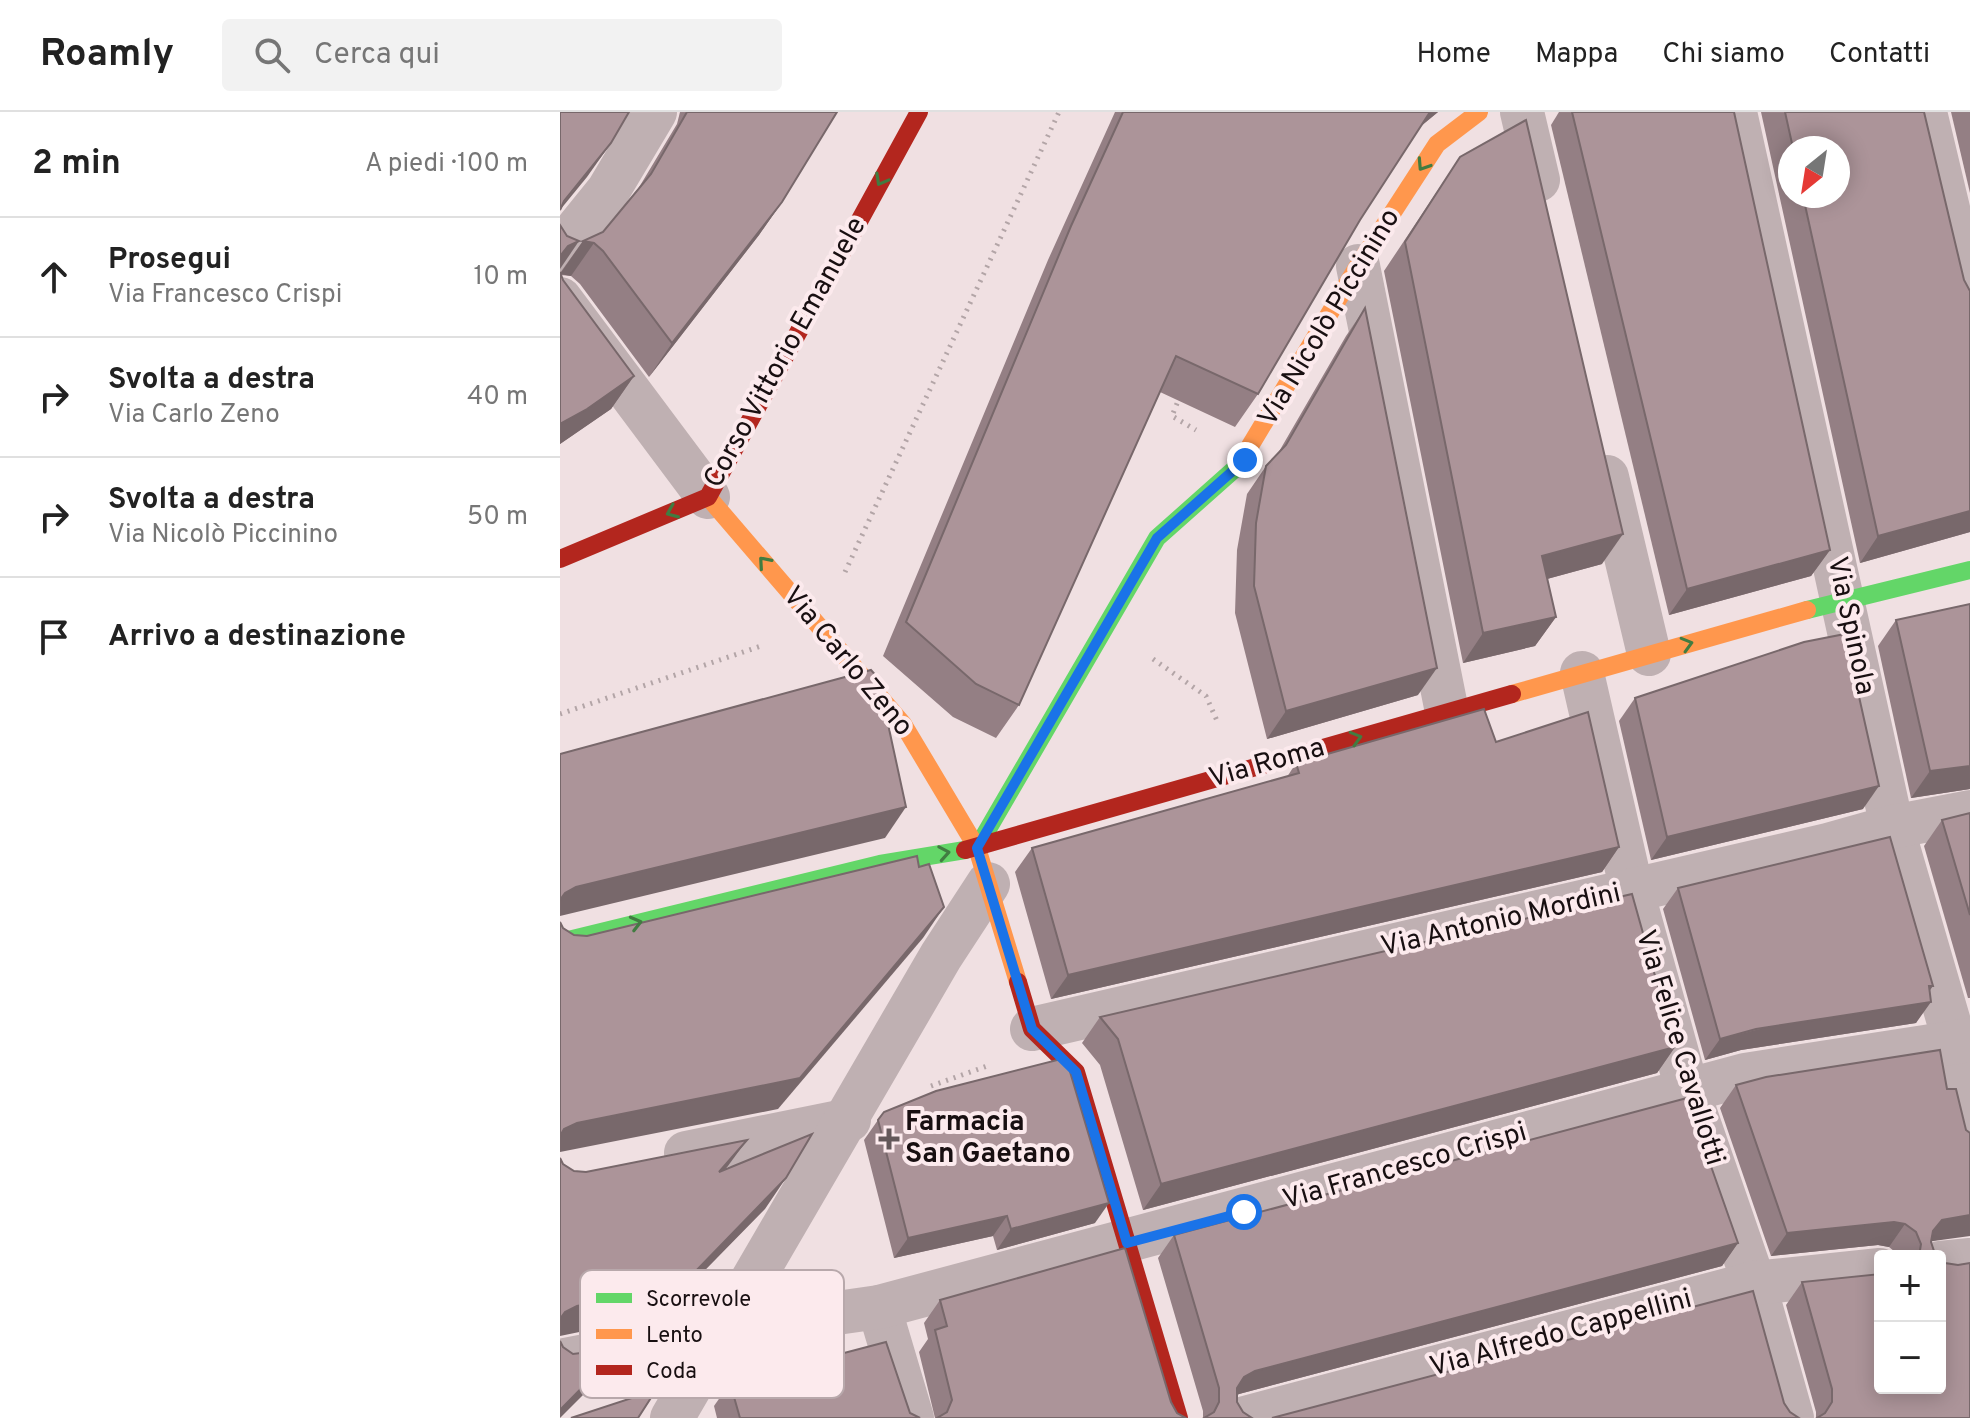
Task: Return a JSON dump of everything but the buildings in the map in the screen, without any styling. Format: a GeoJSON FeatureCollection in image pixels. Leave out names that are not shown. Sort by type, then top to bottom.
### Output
{"type":"FeatureCollection","features":[{"type":"Feature","properties":{"kind":"street"},"geometry":{"type":"LineString","coordinates":[[560,250],[608,191],[655,112]]}},
{"type":"Feature","properties":{"kind":"street","name":"Corso Vittorio Emanuele"},"geometry":{"type":"LineString","coordinates":[[560,559],[708,497],[919,112]]}},
{"type":"Feature","properties":{"kind":"street","name":"Via Nicolò Piccinino"},"geometry":{"type":"LineString","coordinates":[[982,866],[1102,632],[1157,538],[1245,460],[1358,266],[1437,144],[1479,112]]}},
{"type":"Feature","properties":{"kind":"street"},"geometry":{"type":"LineString","coordinates":[[1522,112],[1548,220]]}},
{"type":"Feature","properties":{"kind":"street","name":"Via Spinola"},"geometry":{"type":"LineString","coordinates":[[1735,112],[1892,827],[1963,1042],[1970,1138]]}},
{"type":"Feature","properties":{"kind":"street"},"geometry":{"type":"LineString","coordinates":[[1925,112],[1970,301]]}},
{"type":"Feature","properties":{"kind":"street"},"geometry":{"type":"LineString","coordinates":[[1358,266],[1447,712]]}},
{"type":"Feature","properties":{"kind":"street"},"geometry":{"type":"LineString","coordinates":[[560,299],[708,497]]}},
{"type":"Feature","properties":{"kind":"street"},"geometry":{"type":"LineString","coordinates":[[1598,437],[1649,654]]}},
{"type":"Feature","properties":{"kind":"street","name":"Via Carlo Zeno"},"geometry":{"type":"LineString","coordinates":[[708,497],[903,724],[982,866],[1040,1037],[1076,1072],[1179,1418]]}},
{"type":"Feature","properties":{"kind":"street","name":"Via Roma"},"geometry":{"type":"LineString","coordinates":[[560,942],[880,864],[982,866],[1447,712],[1844,599],[1970,570]]}},
{"type":"Feature","properties":{"kind":"street","name":"Via Felice Cavallotti"},"geometry":{"type":"LineString","coordinates":[[1582,673],[1632,891],[1687,1089],[1754,1283],[1792,1418]]}},
{"type":"Feature","properties":{"kind":"street","name":"Via Antonio Mordini"},"geometry":{"type":"LineString","coordinates":[[1040,1037],[1892,827],[1970,812]]}},
{"type":"Feature","properties":{"kind":"street"},"geometry":{"type":"LineString","coordinates":[[759,1270],[941,956],[982,866]]}},
{"type":"Feature","properties":{"kind":"street","name":"Via Francesco Crispi"},"geometry":{"type":"LineString","coordinates":[[844,1312],[879,1307],[1127,1243],[1745,1075],[1963,1042]]}},
{"type":"Feature","properties":{"kind":"street"},"geometry":{"type":"LineString","coordinates":[[651,1160],[858,1104]]}},
{"type":"Feature","properties":{"kind":"street"},"geometry":{"type":"LineString","coordinates":[[1946,1262],[1970,1260]]}},
{"type":"Feature","properties":{"kind":"street","name":"Via Alfredo Cappellini"},"geometry":{"type":"LineString","coordinates":[[1245,1418],[1754,1283],[1874,1271]]}},
{"type":"Feature","properties":{"kind":"street"},"geometry":{"type":"LineString","coordinates":[[879,1307],[912,1418]]}},
{"type":"Feature","properties":{"kind":"street","name":"Via Francesco Crispi"},"geometry":{"type":"LineString","coordinates":[[560,1361],[580,1357]]}},
{"type":"Feature","properties":{"kind":"street"},"geometry":{"type":"LineString","coordinates":[[672,1418],[684,1398]]}},
{"type":"Feature","properties":{"kind":"path"},"geometry":{"type":"LineString","coordinates":[[560,714],[820,627],[1059,112]]}},
{"type":"Feature","properties":{"kind":"path"},"geometry":{"type":"LineString","coordinates":[[1184,387],[1172,416],[1245,460]]}},
{"type":"Feature","properties":{"kind":"path"},"geometry":{"type":"LineString","coordinates":[[1102,632],[1170,668],[1206,696]]}},
{"type":"Feature","properties":{"kind":"path"},"geometry":{"type":"LineString","coordinates":[[858,1104],[883,1103],[1040,1037]]}},
{"type":"Feature","properties":{"kind":"traffic: fast"},"geometry":{"type":"LineString","coordinates":[[977,848],[1157,538],[1238,466]]}},
{"type":"Feature","properties":{"kind":"traffic: fast"},"geometry":{"type":"LineString","coordinates":[[1807,610],[1970,570]]}},
{"type":"Feature","properties":{"kind":"traffic: fast"},"geometry":{"type":"LineString","coordinates":[[560,942],[880,864],[965,850]]}},
{"type":"Feature","properties":{"kind":"traffic: slow"},"geometry":{"type":"LineString","coordinates":[[1238,466],[1358,266],[1437,144],[1479,112]]}},
{"type":"Feature","properties":{"kind":"traffic: slow"},"geometry":{"type":"LineString","coordinates":[[708,497],[903,724],[977,848],[1018,982]]}},
{"type":"Feature","properties":{"kind":"traffic: slow"},"geometry":{"type":"LineString","coordinates":[[1512,694],[1807,610]]}},
{"type":"Feature","properties":{"kind":"traffic: jam"},"geometry":{"type":"LineString","coordinates":[[560,559],[708,497],[919,112]]}},
{"type":"Feature","properties":{"kind":"traffic: jam"},"geometry":{"type":"LineString","coordinates":[[965,850],[1512,694]]}},
{"type":"Feature","properties":{"kind":"traffic: jam"},"geometry":{"type":"LineString","coordinates":[[1018,982],[1032,1029],[1076,1072],[1179,1418]]}},
{"type":"Feature","properties":{"kind":"place","name":"Farmacia San Gaetano"},"geometry":{"type":"Point","coordinates":[889,1139]}},
{"type":"Feature","properties":{"kind":"route"},"geometry":{"type":"LineString","coordinates":[[1244,1212],[1127,1243],[1076,1072],[1032,1029],[977,848],[1157,538],[1245,460]]}}]}
